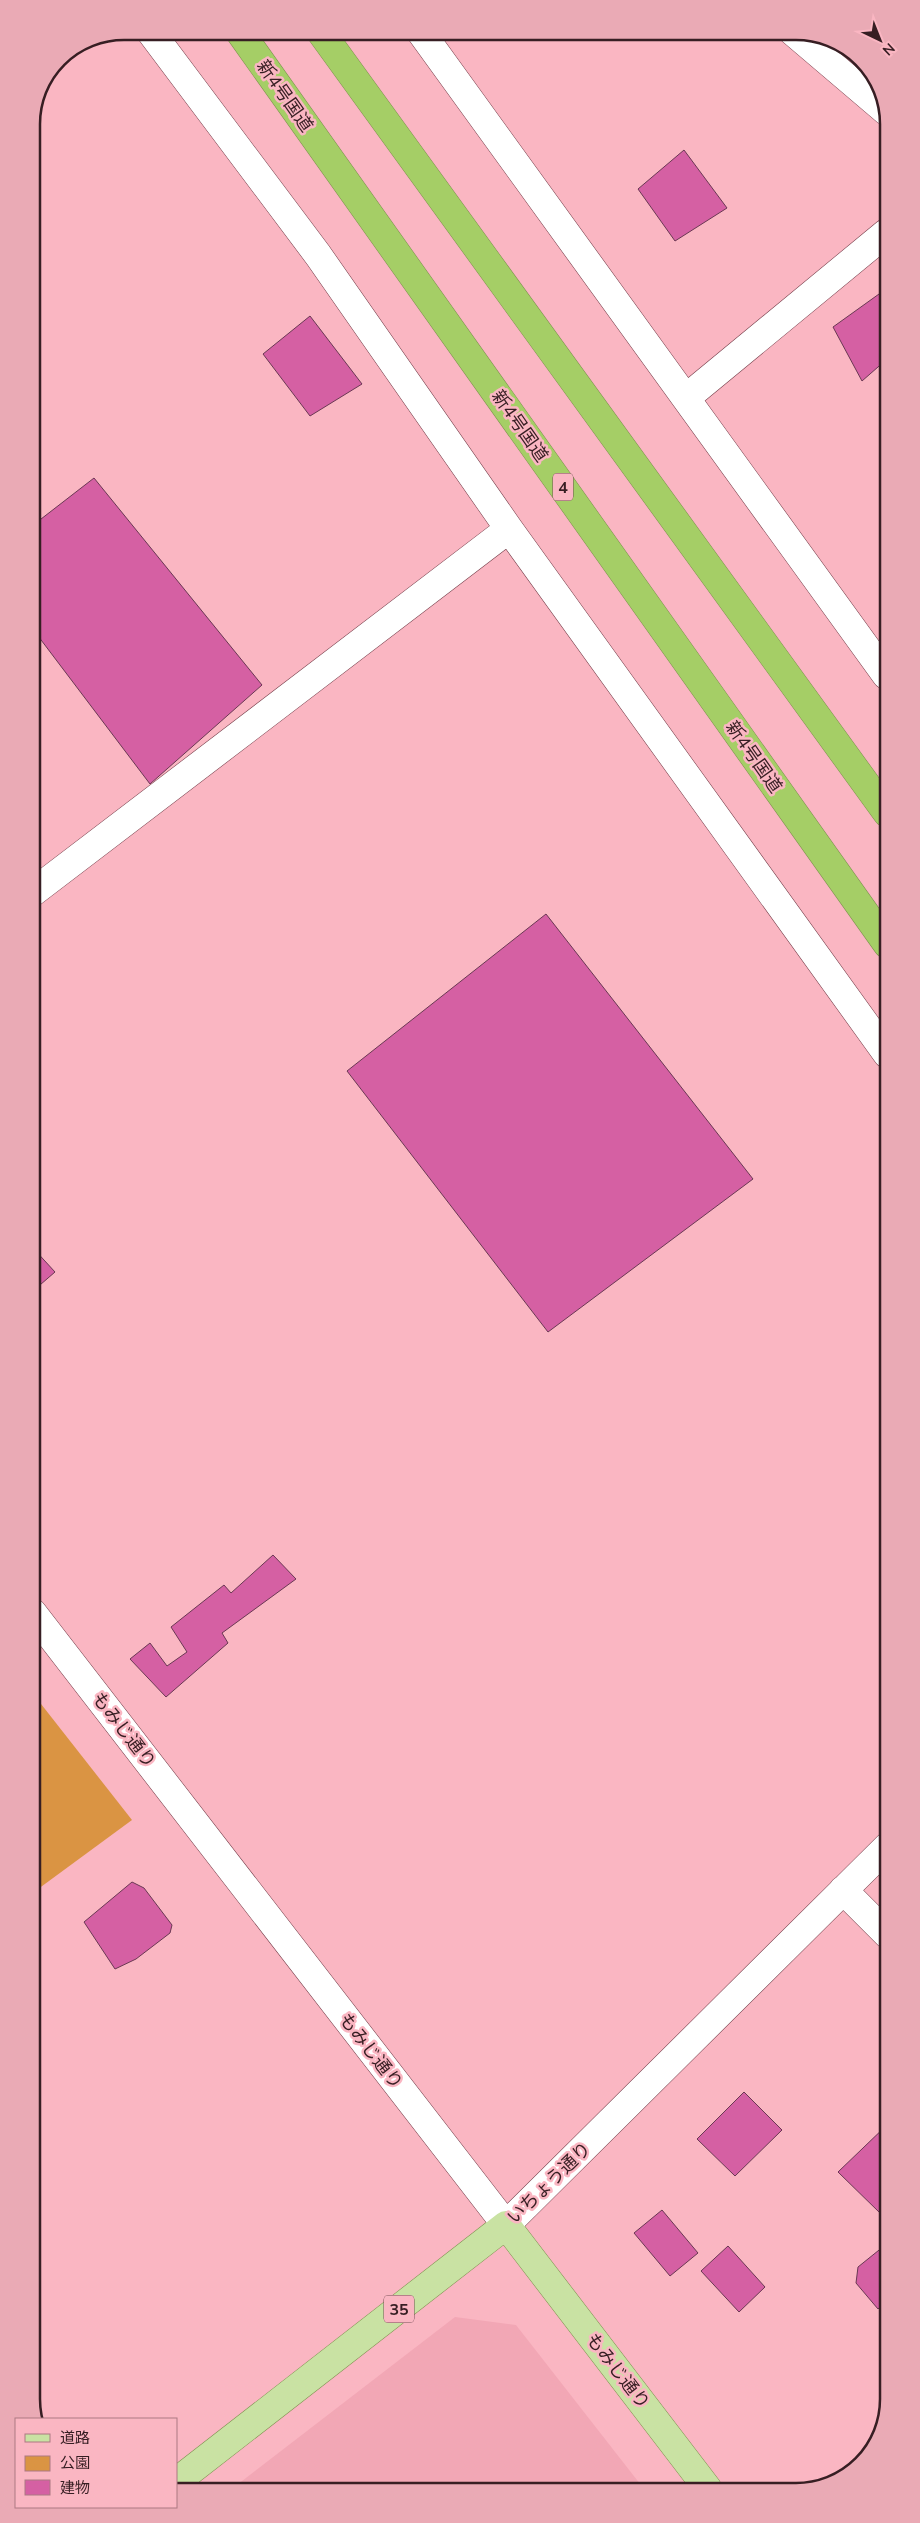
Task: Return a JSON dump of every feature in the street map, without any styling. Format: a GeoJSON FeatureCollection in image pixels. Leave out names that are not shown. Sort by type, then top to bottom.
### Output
{"type":"FeatureCollection","features":[{"type":"Feature","properties":{"kind":"highway","name":"新4号国道"},"geometry":{"type":"LineString","coordinates":[[245,40],[880,934]]}},
{"type":"Feature","properties":{"kind":"highway"},"geometry":{"type":"LineString","coordinates":[[327,40],[880,805]]}},
{"type":"Feature","properties":{"kind":"main road","name":"いちょう通り"},"geometry":{"type":"LineString","coordinates":[[178,2480],[506,2225]]}},
{"type":"Feature","properties":{"kind":"main road","name":"もみじ通り"},"geometry":{"type":"LineString","coordinates":[[506,2225],[703,2483]]}},
{"type":"Feature","properties":{"kind":"street"},"geometry":{"type":"LineString","coordinates":[[157,40],[318,255],[509,529],[880,1044]]}},
{"type":"Feature","properties":{"kind":"street"},"geometry":{"type":"LineString","coordinates":[[427,40],[880,666]]}},
{"type":"Feature","properties":{"kind":"street"},"geometry":{"type":"LineString","coordinates":[[802,40],[877,104]]}},
{"type":"Feature","properties":{"kind":"street"},"geometry":{"type":"LineString","coordinates":[[686,398],[880,237]]}},
{"type":"Feature","properties":{"kind":"street"},"geometry":{"type":"LineString","coordinates":[[40,887],[509,529]]}},
{"type":"Feature","properties":{"kind":"street","name":"もみじ通り"},"geometry":{"type":"LineString","coordinates":[[40,1621],[506,2225]]}},
{"type":"Feature","properties":{"kind":"street","name":"いちょう通り"},"geometry":{"type":"LineString","coordinates":[[506,2225],[880,1854]]}},
{"type":"Feature","properties":{"kind":"street"},"geometry":{"type":"LineString","coordinates":[[843,1890],[880,1927]]}},
{"type":"Feature","properties":{"kind":"shaded area"},"geometry":{"type":"Polygon","coordinates":[[[455,2317],[516,2325],[639,2483],[239,2483],[455,2317]]]}},
{"type":"Feature","properties":{"kind":"green space"},"geometry":{"type":"Polygon","coordinates":[[[40,1703],[132,1820],[40,1888],[40,1703]]]}},
{"type":"Feature","properties":{"kind":"building"},"geometry":{"type":"Polygon","coordinates":[[[684,150],[727,208],[675,241],[638,189],[684,150]]]}},
{"type":"Feature","properties":{"kind":"building"},"geometry":{"type":"Polygon","coordinates":[[[880,293],[880,365],[862,381],[833,327],[880,293]]]}},
{"type":"Feature","properties":{"kind":"building"},"geometry":{"type":"Polygon","coordinates":[[[310,316],[362,384],[310,416],[263,354],[310,316]]]}},
{"type":"Feature","properties":{"kind":"building"},"geometry":{"type":"Polygon","coordinates":[[[94,478],[262,685],[150,784],[40,639],[40,520],[94,478]]]}},
{"type":"Feature","properties":{"kind":"building"},"geometry":{"type":"Polygon","coordinates":[[[546,914],[753,1179],[548,1332],[347,1071],[546,914]]]}},
{"type":"Feature","properties":{"kind":"building"},"geometry":{"type":"Polygon","coordinates":[[[40,1256],[55,1272],[40,1285],[40,1256]]]}},
{"type":"Feature","properties":{"kind":"building"},"geometry":{"type":"Polygon","coordinates":[[[273,1555],[296,1579],[222,1633],[228,1643],[166,1697],[130,1659],[150,1643],[167,1666],[187,1652],[171,1627],[224,1585],[231,1593],[273,1555]]]}},
{"type":"Feature","properties":{"kind":"building"},"geometry":{"type":"Polygon","coordinates":[[[132,1882],[144,1888],[172,1925],[170,1933],[136,1959],[115,1969],[84,1922],[132,1882]]]}},
{"type":"Feature","properties":{"kind":"building"},"geometry":{"type":"Polygon","coordinates":[[[744,2092],[782,2130],[735,2176],[697,2139],[744,2092]]]}},
{"type":"Feature","properties":{"kind":"building"},"geometry":{"type":"Polygon","coordinates":[[[880,2132],[880,2213],[838,2172],[880,2132]]]}},
{"type":"Feature","properties":{"kind":"building"},"geometry":{"type":"Polygon","coordinates":[[[662,2210],[698,2253],[670,2276],[634,2233],[662,2210]]]}},
{"type":"Feature","properties":{"kind":"building"},"geometry":{"type":"Polygon","coordinates":[[[728,2246],[765,2287],[739,2312],[701,2271],[728,2246]]]}},
{"type":"Feature","properties":{"kind":"building"},"geometry":{"type":"Polygon","coordinates":[[[880,2249],[880,2307],[878,2309],[856,2283],[858,2267],[880,2249]]]}}]}
